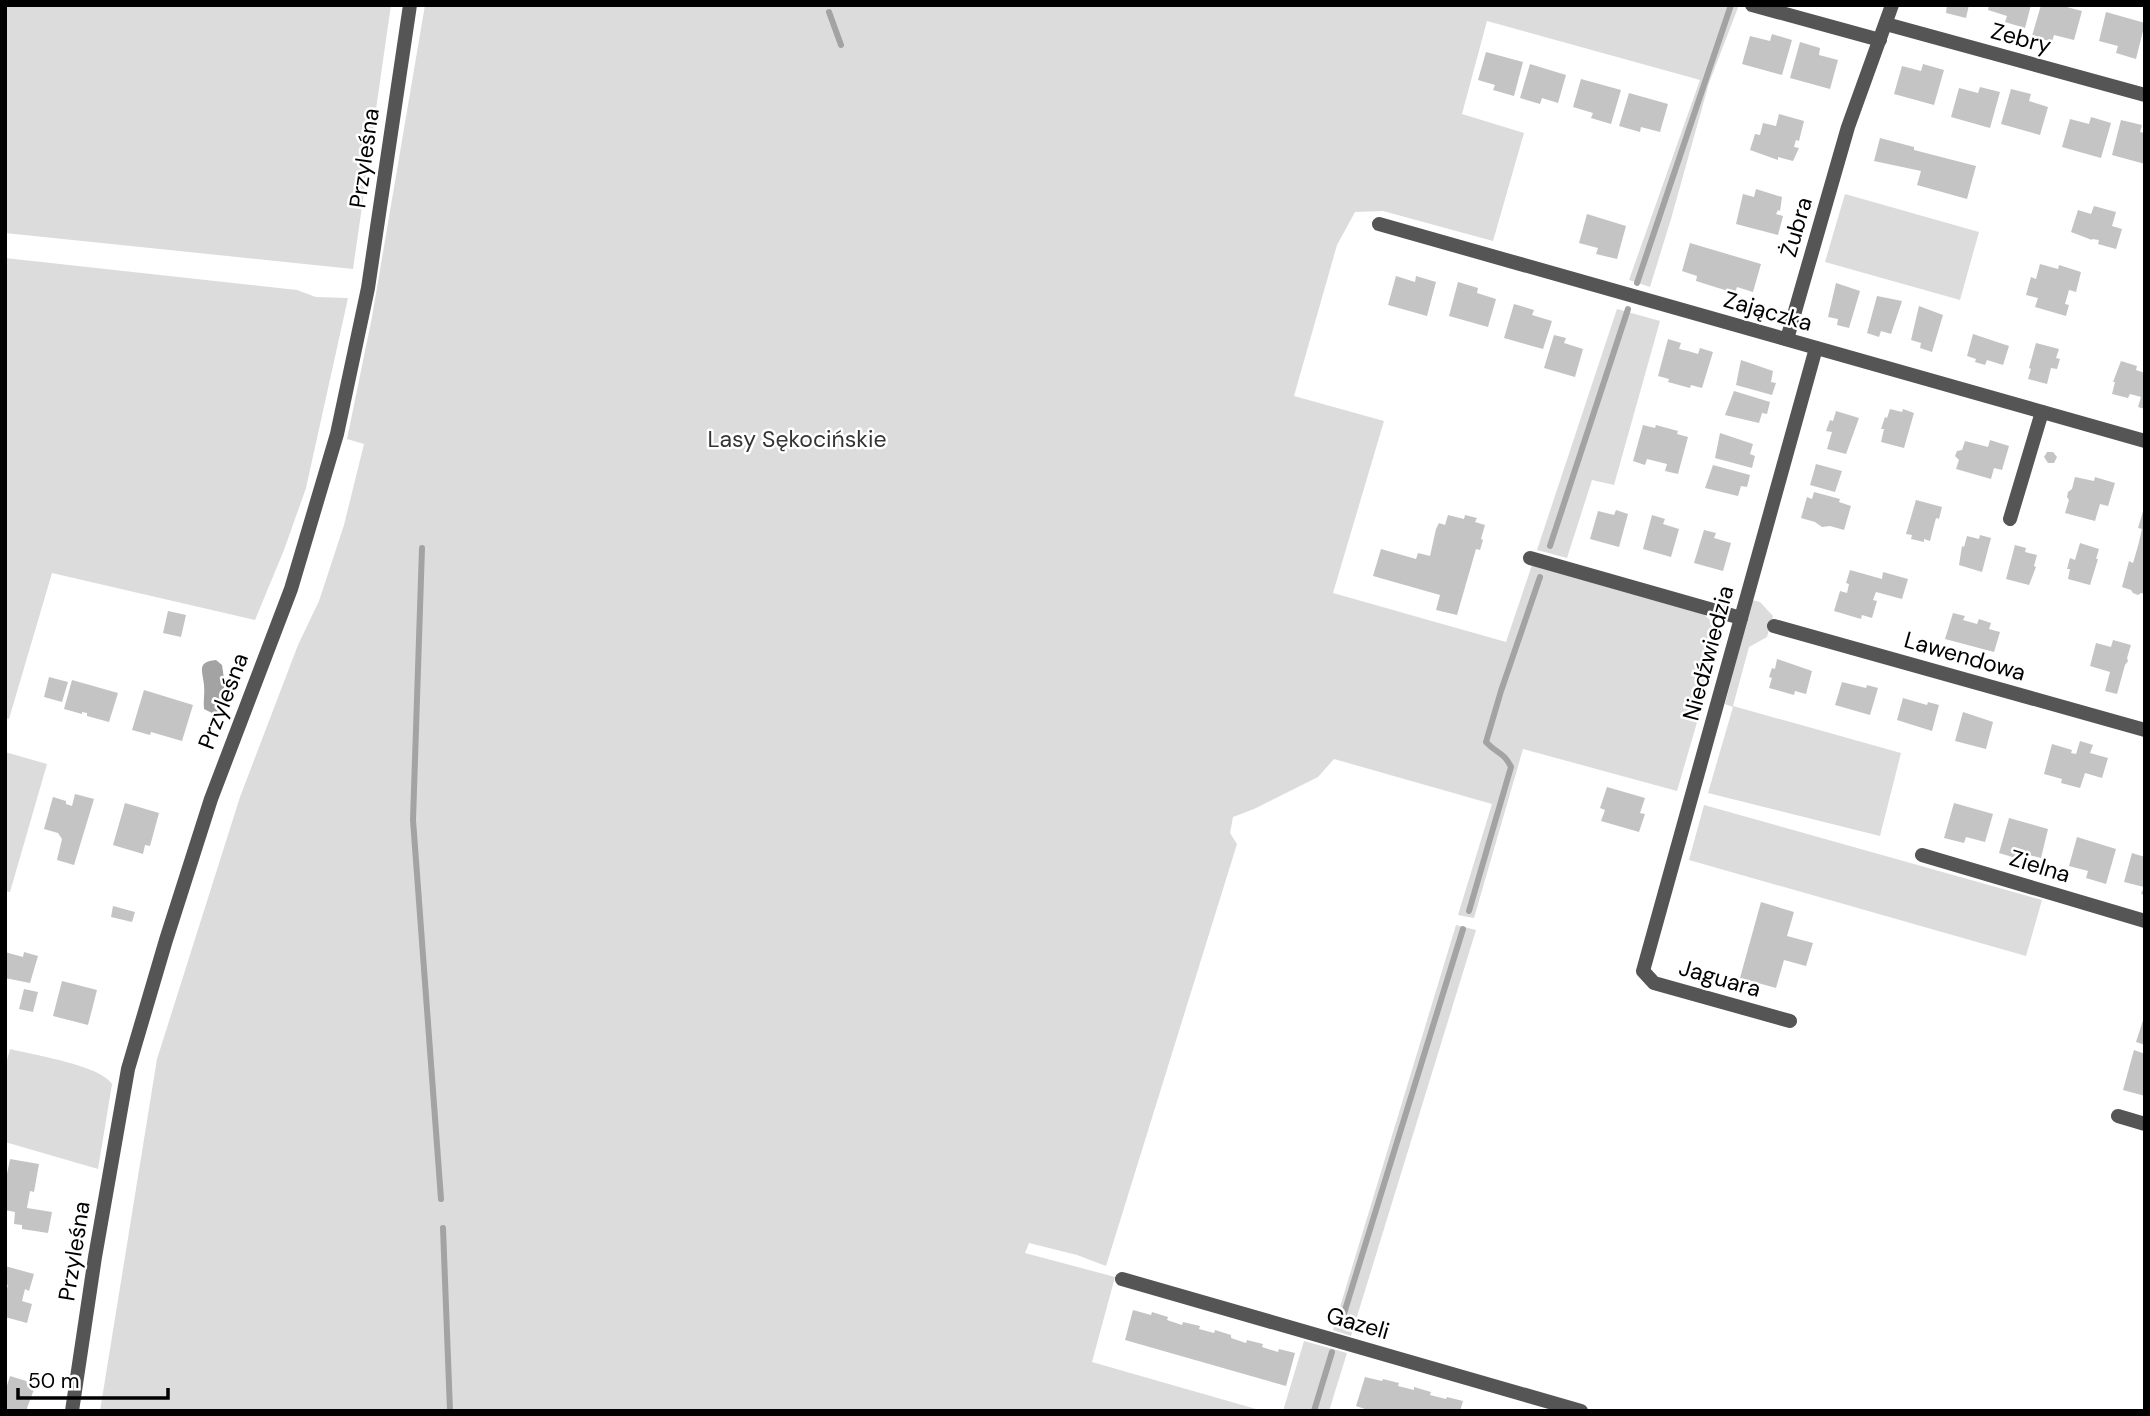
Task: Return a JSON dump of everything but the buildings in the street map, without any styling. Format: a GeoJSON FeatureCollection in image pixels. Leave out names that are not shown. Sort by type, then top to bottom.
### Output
{"type":"FeatureCollection","features":[{"type":"Feature","properties":{"kind":"street","name":"Przyleśna"},"geometry":{"type":"LineString","coordinates":[[72,1411],[95,1257],[128,1069],[211,799],[291,589],[337,434],[368,288],[410,5]]}},
{"type":"Feature","properties":{"kind":"street"},"geometry":{"type":"LineString","coordinates":[[1752,5],[1880,40],[1892,5]]}},
{"type":"Feature","properties":{"kind":"street","name":"Zebry"},"geometry":{"type":"LineString","coordinates":[[1886,24],[2145,96]]}},
{"type":"Feature","properties":{"kind":"street","name":"Żubra"},"geometry":{"type":"LineString","coordinates":[[1787,339],[1848,127],[1880,40]]}},
{"type":"Feature","properties":{"kind":"street","name":"Zajączka"},"geometry":{"type":"LineString","coordinates":[[1379,224],[2145,442]]}},
{"type":"Feature","properties":{"kind":"street","name":"Niedźwiedzia"},"geometry":{"type":"LineString","coordinates":[[1643,971],[1816,348]]}},
{"type":"Feature","properties":{"kind":"street"},"geometry":{"type":"LineString","coordinates":[[2010,519],[2042,412]]}},
{"type":"Feature","properties":{"kind":"street"},"geometry":{"type":"LineString","coordinates":[[1530,558],[1741,618]]}},
{"type":"Feature","properties":{"kind":"street","name":"Lawendowa"},"geometry":{"type":"LineString","coordinates":[[1774,626],[2145,730]]}},
{"type":"Feature","properties":{"kind":"street","name":"Zielna"},"geometry":{"type":"LineString","coordinates":[[1922,855],[2145,921]]}},
{"type":"Feature","properties":{"kind":"street","name":"Jaguara"},"geometry":{"type":"LineString","coordinates":[[1643,971],[1654,983],[1790,1021]]}},
{"type":"Feature","properties":{"kind":"street"},"geometry":{"type":"LineString","coordinates":[[2118,1116],[2145,1124]]}},
{"type":"Feature","properties":{"kind":"street","name":"Gazeli"},"geometry":{"type":"LineString","coordinates":[[1122,1279],[1581,1411]]}},
{"type":"Feature","properties":{"kind":"green space"},"geometry":{"type":"Polygon","coordinates":[[[5,5],[391,5],[353,269],[5,233],[5,5]]]}},
{"type":"Feature","properties":{"kind":"green space","name":"Lasy Sękocińskie"},"geometry":{"type":"Polygon","coordinates":[[[425,5],[1739,5],[1709,83],[1650,287],[1629,280],[1700,80],[1487,21],[1462,114],[1524,133],[1493,241],[1383,211],[1355,212],[1337,245],[1294,396],[1384,421],[1333,593],[1506,642],[1532,565],[1703,614],[1710,620],[1721,640],[1677,791],[1523,749],[1474,918],[1458,915],[1492,804],[1334,759],[1318,777],[1233,817],[1230,833],[1237,844],[1106,1266],[1077,1255],[1029,1243],[1025,1253],[1115,1277],[1092,1362],[1263,1411],[100,1411],[157,1059],[240,797],[298,645],[319,601],[344,525],[364,444],[347,439],[372,317],[425,5]]]}},
{"type":"Feature","properties":{"kind":"green space"},"geometry":{"type":"Polygon","coordinates":[[[1845,194],[1979,232],[1960,300],[1825,262],[1845,194]]]}},
{"type":"Feature","properties":{"kind":"green space"},"geometry":{"type":"Polygon","coordinates":[[[5,258],[297,290],[316,297],[348,298],[306,488],[255,620],[52,573],[9,719],[5,718],[5,258]]]}},
{"type":"Feature","properties":{"kind":"green space"},"geometry":{"type":"Polygon","coordinates":[[[1617,309],[1660,321],[1614,485],[1592,480],[1567,558],[1537,550],[1617,309]]]}},
{"type":"Feature","properties":{"kind":"green space"},"geometry":{"type":"Polygon","coordinates":[[[1752,600],[1760,602],[1773,616],[1767,637],[1749,647],[1733,706],[1901,753],[1880,836],[1708,793],[1733,707],[1725,704],[1752,600]]]}},
{"type":"Feature","properties":{"kind":"green space"},"geometry":{"type":"Polygon","coordinates":[[[5,752],[47,764],[10,892],[5,891],[5,752]]]}},
{"type":"Feature","properties":{"kind":"green space"},"geometry":{"type":"Polygon","coordinates":[[[1704,805],[2042,900],[2026,956],[1689,860],[1704,805]]]}},
{"type":"Feature","properties":{"kind":"green space"},"geometry":{"type":"Polygon","coordinates":[[[1456,925],[1476,930],[1351,1336],[1333,1330],[1456,925]]]}},
{"type":"Feature","properties":{"kind":"green space"},"geometry":{"type":"Polygon","coordinates":[[[10,1049],[81,1066],[105,1077],[112,1084],[98,1169],[5,1142],[5,1068],[10,1049]]]}},
{"type":"Feature","properties":{"kind":"green space"},"geometry":{"type":"Polygon","coordinates":[[[1304,1341],[1347,1353],[1329,1411],[1283,1411],[1304,1341]]]}},
{"type":"Feature","properties":{"kind":"shaded area"},"geometry":{"type":"Polygon","coordinates":[[[216,660],[222,665],[224,684],[222,703],[216,715],[204,709],[202,668],[206,663],[216,660]]]}},
{"type":"Feature","properties":{"kind":"waterway"},"geometry":{"type":"LineString","coordinates":[[1637,283],[1731,5]]}},
{"type":"Feature","properties":{"kind":"waterway"},"geometry":{"type":"LineString","coordinates":[[829,12],[841,45]]}},
{"type":"Feature","properties":{"kind":"waterway"},"geometry":{"type":"LineString","coordinates":[[1550,546],[1628,309]]}},
{"type":"Feature","properties":{"kind":"waterway"},"geometry":{"type":"LineString","coordinates":[[422,548],[413,820],[441,1199]]}},
{"type":"Feature","properties":{"kind":"waterway"},"geometry":{"type":"LineString","coordinates":[[1469,911],[1511,767],[1503,756],[1486,742],[1540,577]]}},
{"type":"Feature","properties":{"kind":"waterway"},"geometry":{"type":"LineString","coordinates":[[1341,1323],[1463,929]]}},
{"type":"Feature","properties":{"kind":"waterway"},"geometry":{"type":"LineString","coordinates":[[443,1228],[450,1411]]}},
{"type":"Feature","properties":{"kind":"waterway"},"geometry":{"type":"LineString","coordinates":[[1314,1411],[1332,1352]]}}]}
